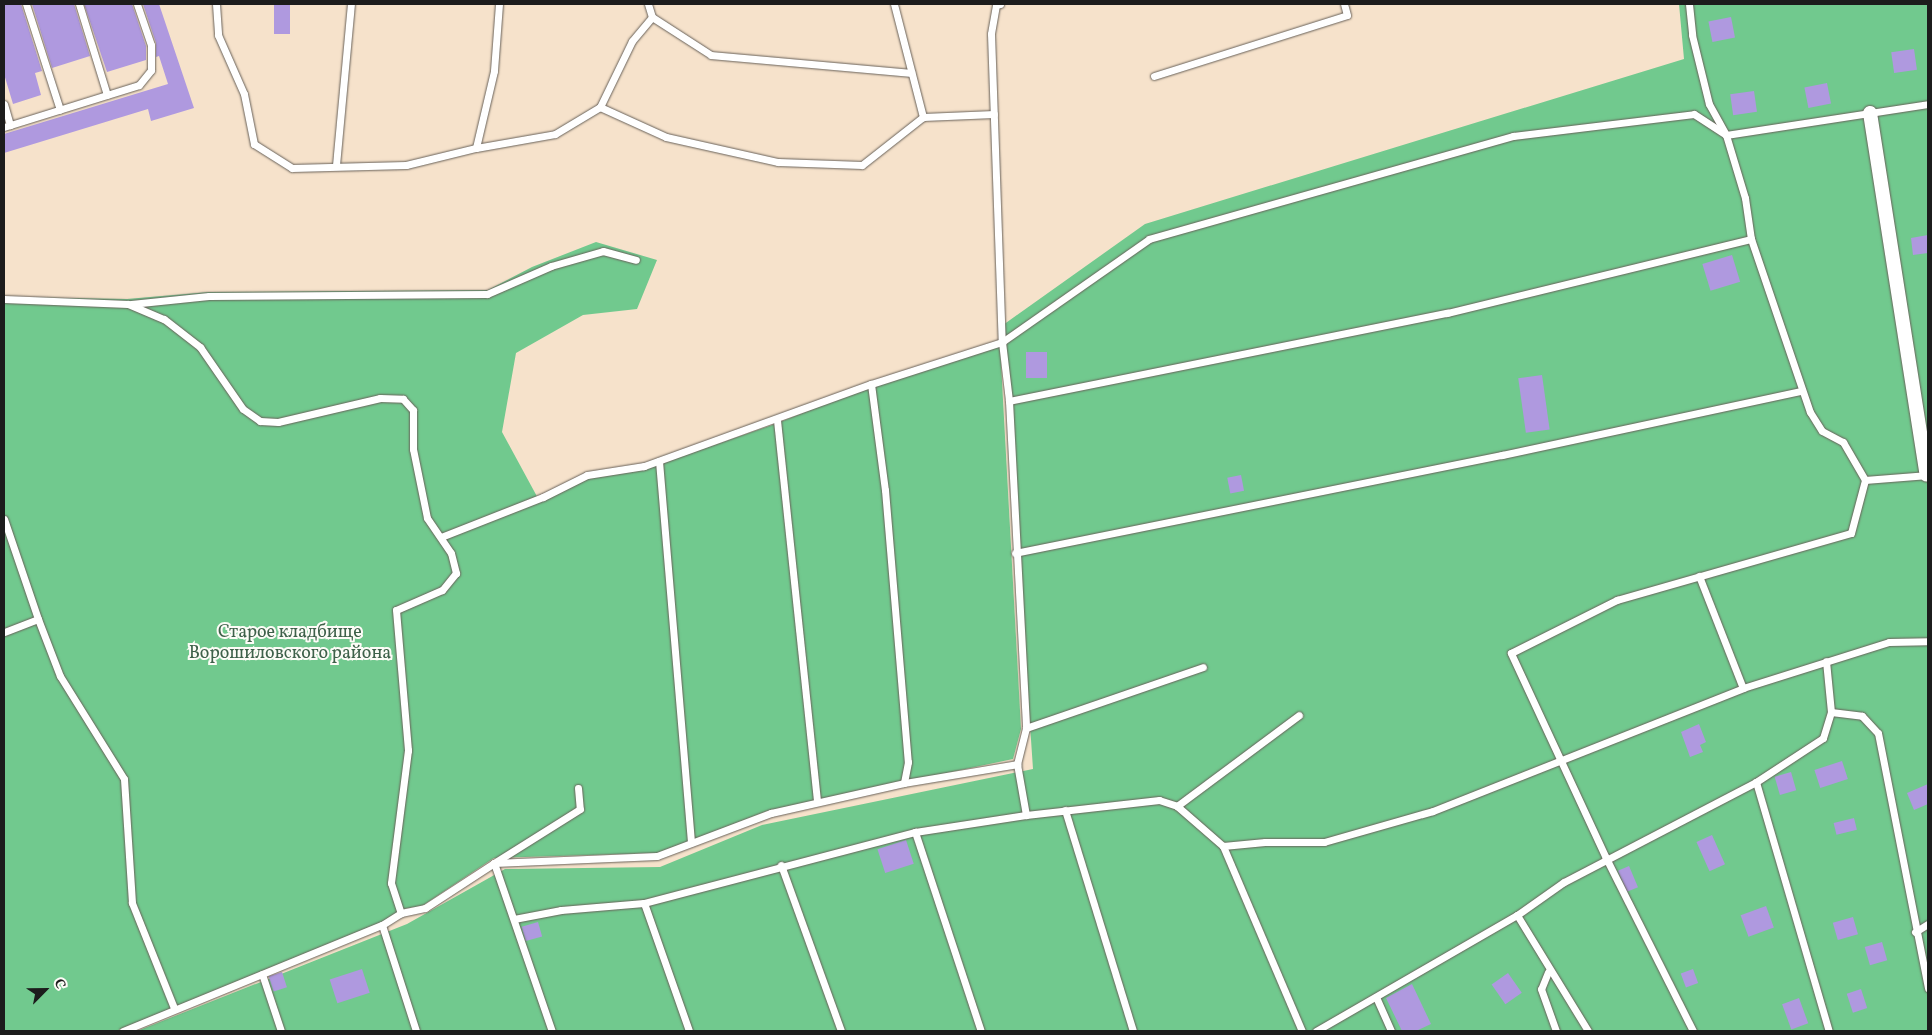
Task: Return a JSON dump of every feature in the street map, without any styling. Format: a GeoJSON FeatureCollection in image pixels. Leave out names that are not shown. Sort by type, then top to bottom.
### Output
{"type":"FeatureCollection","features":[{"type":"Feature","properties":{"kind":"street"},"geometry":{"type":"LineString","coordinates":[[1870,113],[1928,475]]}},
{"type":"Feature","properties":{"kind":"lane"},"geometry":{"type":"LineString","coordinates":[[26,4],[60,110]]}},
{"type":"Feature","properties":{"kind":"lane"},"geometry":{"type":"LineString","coordinates":[[79,4],[107,95]]}},
{"type":"Feature","properties":{"kind":"lane"},"geometry":{"type":"LineString","coordinates":[[4,104],[7,126],[140,85],[151,70],[150,45],[137,4]]}},
{"type":"Feature","properties":{"kind":"lane"},"geometry":{"type":"LineString","coordinates":[[216,4],[218,35],[244,94],[254,144],[292,168],[336,165],[406,165],[476,148],[555,134],[600,107],[632,42],[652,18]]}},
{"type":"Feature","properties":{"kind":"lane"},"geometry":{"type":"LineString","coordinates":[[336,165],[351,4]]}},
{"type":"Feature","properties":{"kind":"lane"},"geometry":{"type":"LineString","coordinates":[[476,148],[494,71],[499,4]]}},
{"type":"Feature","properties":{"kind":"lane"},"geometry":{"type":"LineString","coordinates":[[648,4],[652,18],[711,56],[911,73]]}},
{"type":"Feature","properties":{"kind":"lane"},"geometry":{"type":"LineString","coordinates":[[894,4],[922,117]]}},
{"type":"Feature","properties":{"kind":"lane"},"geometry":{"type":"LineString","coordinates":[[1000,4],[996,6],[990,34],[1002,342],[1009,401],[1015,553],[1026,728],[1017,764],[1026,815]]}},
{"type":"Feature","properties":{"kind":"lane"},"geometry":{"type":"LineString","coordinates":[[1154,76],[1347,15],[1344,4]]}},
{"type":"Feature","properties":{"kind":"lane"},"geometry":{"type":"LineString","coordinates":[[1689,4],[1692,35],[1710,104],[1726,135],[1744,198],[1751,239],[1801,391],[1822,431],[1843,442],[1865,480],[1850,533],[1617,600],[1511,653],[1606,858],[1693,1031]]}},
{"type":"Feature","properties":{"kind":"lane"},"geometry":{"type":"LineString","coordinates":[[440,537],[543,497],[587,475],[659,462],[871,384],[1002,342],[1148,239],[1513,136],[1694,114],[1726,135],[1928,104]]}},
{"type":"Feature","properties":{"kind":"lane"},"geometry":{"type":"LineString","coordinates":[[600,107],[666,137],[778,162],[862,165],[922,117],[994,114]]}},
{"type":"Feature","properties":{"kind":"lane"},"geometry":{"type":"LineString","coordinates":[[1009,401],[1447,313],[1751,239]]}},
{"type":"Feature","properties":{"kind":"lane"},"geometry":{"type":"LineString","coordinates":[[4,299],[128,304],[209,296],[487,294],[551,266],[603,251],[636,260]]}},
{"type":"Feature","properties":{"kind":"lane"},"geometry":{"type":"LineString","coordinates":[[128,304],[164,319],[200,347],[243,409],[260,421],[278,422],[380,398],[403,399],[413,410],[412,449],[428,518],[451,553],[456,573],[442,590],[396,610],[408,750],[391,883],[401,913]]}},
{"type":"Feature","properties":{"kind":"lane"},"geometry":{"type":"LineString","coordinates":[[871,384],[885,490],[908,762],[904,783]]}},
{"type":"Feature","properties":{"kind":"lane"},"geometry":{"type":"LineString","coordinates":[[1015,553],[1502,456],[1801,391]]}},
{"type":"Feature","properties":{"kind":"lane"},"geometry":{"type":"LineString","coordinates":[[777,420],[817,802]]}},
{"type":"Feature","properties":{"kind":"lane"},"geometry":{"type":"LineString","coordinates":[[659,462],[691,843]]}},
{"type":"Feature","properties":{"kind":"lane"},"geometry":{"type":"LineString","coordinates":[[1865,480],[1928,475]]}},
{"type":"Feature","properties":{"kind":"lane"},"geometry":{"type":"LineString","coordinates":[[4,519],[38,619],[60,676],[124,779],[132,903],[174,1008]]}},
{"type":"Feature","properties":{"kind":"lane"},"geometry":{"type":"LineString","coordinates":[[1698,576],[1743,688]]}},
{"type":"Feature","properties":{"kind":"lane"},"geometry":{"type":"LineString","coordinates":[[4,632],[38,619]]}},
{"type":"Feature","properties":{"kind":"lane"},"geometry":{"type":"LineString","coordinates":[[1223,846],[1265,842],[1324,842],[1433,811],[1743,688],[1889,642],[1928,641]]}},
{"type":"Feature","properties":{"kind":"lane"},"geometry":{"type":"LineString","coordinates":[[1316,1031],[1517,915],[1606,858],[1756,782],[1823,738],[1831,712],[1826,661]]}},
{"type":"Feature","properties":{"kind":"lane"},"geometry":{"type":"LineString","coordinates":[[1026,728],[1203,667]]}},
{"type":"Feature","properties":{"kind":"lane"},"geometry":{"type":"LineString","coordinates":[[1831,712],[1862,716],[1878,733],[1915,932],[1928,988]]}},
{"type":"Feature","properties":{"kind":"lane"},"geometry":{"type":"LineString","coordinates":[[1177,806],[1299,715]]}},
{"type":"Feature","properties":{"kind":"lane"},"geometry":{"type":"LineString","coordinates":[[494,863],[657,856],[771,813],[904,783],[1017,764]]}},
{"type":"Feature","properties":{"kind":"lane"},"geometry":{"type":"LineString","coordinates":[[1756,782],[1829,1031]]}},
{"type":"Feature","properties":{"kind":"lane"},"geometry":{"type":"LineString","coordinates":[[122,1031],[174,1008],[382,925],[401,913],[424,908],[580,809],[578,788]]}},
{"type":"Feature","properties":{"kind":"lane"},"geometry":{"type":"LineString","coordinates":[[514,919],[561,910],[644,903],[781,865],[915,832],[1064,810],[1159,800],[1177,806],[1223,846],[1302,1031]]}},
{"type":"Feature","properties":{"kind":"lane"},"geometry":{"type":"LineString","coordinates":[[1064,810],[1133,1031]]}},
{"type":"Feature","properties":{"kind":"lane"},"geometry":{"type":"LineString","coordinates":[[915,832],[981,1031]]}},
{"type":"Feature","properties":{"kind":"lane"},"geometry":{"type":"LineString","coordinates":[[494,863],[552,1031]]}},
{"type":"Feature","properties":{"kind":"lane"},"geometry":{"type":"LineString","coordinates":[[781,865],[841,1031]]}},
{"type":"Feature","properties":{"kind":"lane"},"geometry":{"type":"LineString","coordinates":[[644,903],[688,1031]]}},
{"type":"Feature","properties":{"kind":"lane"},"geometry":{"type":"LineString","coordinates":[[1517,915],[1548,972],[1588,1031]]}},
{"type":"Feature","properties":{"kind":"lane"},"geometry":{"type":"LineString","coordinates":[[1915,932],[1928,924]]}},
{"type":"Feature","properties":{"kind":"lane"},"geometry":{"type":"LineString","coordinates":[[382,925],[416,1031]]}},
{"type":"Feature","properties":{"kind":"lane"},"geometry":{"type":"LineString","coordinates":[[1548,972],[1541,989],[1556,1031]]}},
{"type":"Feature","properties":{"kind":"lane"},"geometry":{"type":"LineString","coordinates":[[262,974],[281,1031]]}},
{"type":"Feature","properties":{"kind":"lane"},"geometry":{"type":"LineString","coordinates":[[1376,998],[1391,1031]]}},
{"type":"Feature","properties":{"kind":"green space"},"geometry":{"type":"Polygon","coordinates":[[[1679,4],[1928,4],[1928,1031],[137,1031],[407,924],[505,869],[660,867],[762,825],[1033,769],[1003,325],[1145,224],[1684,59],[1679,4]]]}},
{"type":"Feature","properties":{"kind":"green space","name":"Старое кладбище Ворошиловского района"},"geometry":{"type":"Polygon","coordinates":[[[596,242],[657,260],[637,309],[583,315],[516,353],[502,432],[540,502],[588,479],[642,470],[775,424],[868,387],[1000,345],[1021,729],[1013,759],[767,811],[660,853],[494,858],[422,906],[403,909],[382,922],[116,1031],[4,1031],[4,297],[127,299],[209,292],[488,290],[532,267],[596,242]]]}},
{"type":"Feature","properties":{"kind":"building"},"geometry":{"type":"Polygon","coordinates":[[[4,4],[21,4],[42,71],[35,73],[41,95],[13,104],[4,74],[4,4]]]}},
{"type":"Feature","properties":{"kind":"building"},"geometry":{"type":"Polygon","coordinates":[[[32,4],[74,4],[90,56],[52,68],[32,4]]]}},
{"type":"Feature","properties":{"kind":"building"},"geometry":{"type":"Polygon","coordinates":[[[84,4],[132,4],[146,46],[146,60],[107,72],[84,4]]]}},
{"type":"Feature","properties":{"kind":"building"},"geometry":{"type":"Polygon","coordinates":[[[143,4],[159,4],[194,108],[151,121],[148,109],[4,153],[4,134],[168,84],[159,56],[156,57],[156,43],[143,4]]]}},
{"type":"Feature","properties":{"kind":"building"},"geometry":{"type":"Polygon","coordinates":[[[274,4],[290,4],[290,34],[274,34],[274,4]]]}},
{"type":"Feature","properties":{"kind":"building"},"geometry":{"type":"Polygon","coordinates":[[[1731,17],[1735,38],[1712,42],[1708,21],[1731,17]]]}},
{"type":"Feature","properties":{"kind":"building"},"geometry":{"type":"Polygon","coordinates":[[[1914,49],[1917,70],[1894,73],[1891,52],[1914,49]]]}},
{"type":"Feature","properties":{"kind":"building"},"geometry":{"type":"Polygon","coordinates":[[[1827,83],[1831,104],[1808,108],[1804,87],[1827,83]]]}},
{"type":"Feature","properties":{"kind":"building"},"geometry":{"type":"Polygon","coordinates":[[[1754,91],[1757,112],[1733,115],[1730,94],[1754,91]]]}},
{"type":"Feature","properties":{"kind":"building"},"geometry":{"type":"Polygon","coordinates":[[[1928,235],[1928,253],[1913,255],[1911,238],[1928,235]]]}},
{"type":"Feature","properties":{"kind":"building"},"geometry":{"type":"Polygon","coordinates":[[[1732,255],[1740,282],[1711,291],[1702,264],[1732,255]]]}},
{"type":"Feature","properties":{"kind":"building"},"geometry":{"type":"Polygon","coordinates":[[[1026,352],[1047,352],[1047,378],[1026,378],[1026,352]]]}},
{"type":"Feature","properties":{"kind":"building"},"geometry":{"type":"Polygon","coordinates":[[[1542,375],[1550,429],[1526,433],[1518,378],[1542,375]]]}},
{"type":"Feature","properties":{"kind":"building"},"geometry":{"type":"Polygon","coordinates":[[[1241,475],[1244,491],[1230,493],[1227,478],[1241,475]]]}},
{"type":"Feature","properties":{"kind":"building"},"geometry":{"type":"Polygon","coordinates":[[[1699,724],[1706,742],[1700,745],[1703,752],[1690,757],[1681,732],[1699,724]]]}},
{"type":"Feature","properties":{"kind":"building"},"geometry":{"type":"Polygon","coordinates":[[[1842,761],[1848,779],[1820,788],[1814,770],[1842,761]]]}},
{"type":"Feature","properties":{"kind":"building"},"geometry":{"type":"Polygon","coordinates":[[[1791,772],[1796,790],[1780,795],[1775,777],[1791,772]]]}},
{"type":"Feature","properties":{"kind":"building"},"geometry":{"type":"Polygon","coordinates":[[[1928,784],[1928,804],[1914,810],[1907,793],[1928,784]]]}},
{"type":"Feature","properties":{"kind":"building"},"geometry":{"type":"Polygon","coordinates":[[[1854,818],[1857,830],[1837,835],[1834,823],[1854,818]]]}},
{"type":"Feature","properties":{"kind":"building"},"geometry":{"type":"Polygon","coordinates":[[[1712,835],[1725,864],[1709,871],[1696,842],[1712,835]]]}},
{"type":"Feature","properties":{"kind":"building"},"geometry":{"type":"Polygon","coordinates":[[[906,840],[914,864],[885,873],[877,849],[906,840]]]}},
{"type":"Feature","properties":{"kind":"building"},"geometry":{"type":"Polygon","coordinates":[[[1629,866],[1638,887],[1627,892],[1618,871],[1629,866]]]}},
{"type":"Feature","properties":{"kind":"building"},"geometry":{"type":"Polygon","coordinates":[[[1766,906],[1774,928],[1748,937],[1741,915],[1766,906]]]}},
{"type":"Feature","properties":{"kind":"building"},"geometry":{"type":"Polygon","coordinates":[[[1853,917],[1858,934],[1838,940],[1833,923],[1853,917]]]}},
{"type":"Feature","properties":{"kind":"building"},"geometry":{"type":"Polygon","coordinates":[[[538,922],[542,936],[526,941],[522,927],[538,922]]]}},
{"type":"Feature","properties":{"kind":"building"},"geometry":{"type":"Polygon","coordinates":[[[1882,942],[1887,960],[1870,965],[1865,947],[1882,942]]]}},
{"type":"Feature","properties":{"kind":"building"},"geometry":{"type":"Polygon","coordinates":[[[362,969],[370,993],[337,1003],[330,980],[362,969]]]}},
{"type":"Feature","properties":{"kind":"building"},"geometry":{"type":"Polygon","coordinates":[[[1693,969],[1698,983],[1686,988],[1681,973],[1693,969]]]}},
{"type":"Feature","properties":{"kind":"building"},"geometry":{"type":"Polygon","coordinates":[[[282,972],[287,987],[274,992],[269,976],[282,972]]]}},
{"type":"Feature","properties":{"kind":"building"},"geometry":{"type":"Polygon","coordinates":[[[1508,973],[1522,993],[1505,1004],[1492,984],[1508,973]]]}},
{"type":"Feature","properties":{"kind":"building"},"geometry":{"type":"Polygon","coordinates":[[[1412,984],[1431,1024],[1416,1031],[1402,1031],[1386,998],[1412,984]]]}},
{"type":"Feature","properties":{"kind":"building"},"geometry":{"type":"Polygon","coordinates":[[[1861,989],[1867,1008],[1853,1013],[1847,994],[1861,989]]]}},
{"type":"Feature","properties":{"kind":"building"},"geometry":{"type":"Polygon","coordinates":[[[1799,998],[1808,1023],[1791,1030],[1782,1004],[1799,998]]]}}]}
